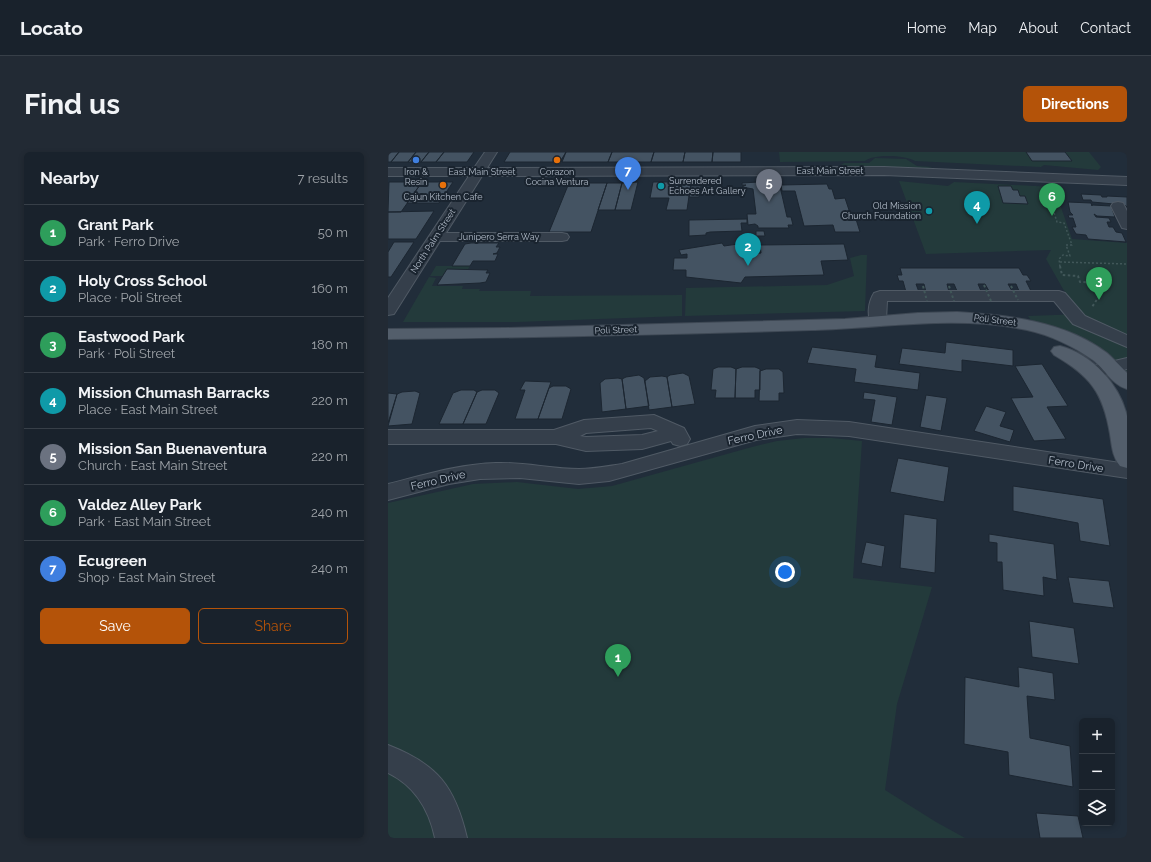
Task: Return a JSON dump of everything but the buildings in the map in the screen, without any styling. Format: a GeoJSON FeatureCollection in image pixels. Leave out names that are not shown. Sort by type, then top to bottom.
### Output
{"type":"FeatureCollection","features":[{"type":"Feature","properties":{"kind":"main road","name":"Poli Street"},"geometry":{"type":"LineString","coordinates":[[388,334],[505,334],[845,324],[878,320],[977,317],[1023,324],[1075,342],[1119,365],[1127,383]]}},
{"type":"Feature","properties":{"kind":"main road","name":"Poli Street"},"geometry":{"type":"LineString","coordinates":[[845,324],[898,328],[972,328],[1005,332],[1052,347],[1069,356],[1092,372],[1112,398],[1117,413],[1124,457],[1127,461]]}},
{"type":"Feature","properties":{"kind":"street","name":"North Palm Street"},"geometry":{"type":"LineString","coordinates":[[388,310],[491,152]]}},
{"type":"Feature","properties":{"kind":"street","name":"East Main Street"},"geometry":{"type":"LineString","coordinates":[[388,172],[943,172],[1127,181]]}},
{"type":"Feature","properties":{"kind":"street"},"geometry":{"type":"LineString","coordinates":[[1118,206],[1126,221]]}},
{"type":"Feature","properties":{"kind":"street","name":"Junipero Serra Way"},"geometry":{"type":"LineString","coordinates":[[435,237],[562,237]]}},
{"type":"Feature","properties":{"kind":"street"},"geometry":{"type":"LineString","coordinates":[[878,320],[877,305],[880,296],[1059,296],[1071,308],[1077,319],[1114,334],[1127,342]]}},
{"type":"Feature","properties":{"kind":"street"},"geometry":{"type":"LineString","coordinates":[[1092,372],[1119,365]]}},
{"type":"Feature","properties":{"kind":"street","name":"Ferro Drive"},"geometry":{"type":"LineString","coordinates":[[388,492],[446,476],[488,470],[535,471],[572,476],[601,475],[770,430],[797,427],[830,427],[1127,471]]}},
{"type":"Feature","properties":{"kind":"street"},"geometry":{"type":"LineString","coordinates":[[388,438],[556,437],[586,444],[642,442],[677,433],[687,453]]}},
{"type":"Feature","properties":{"kind":"street"},"geometry":{"type":"LineString","coordinates":[[388,759],[399,762],[413,772],[435,794],[439,800],[451,838]]}},
{"type":"Feature","properties":{"kind":"path"},"geometry":{"type":"LineString","coordinates":[[1046,191],[1048,197],[1054,198],[1056,204],[1051,203],[1057,222],[1064,223],[1072,245],[1066,245],[1070,256],[1063,256],[1059,259],[1062,275],[1078,276],[1080,282],[1108,283],[1089,311]]}},
{"type":"Feature","properties":{"kind":"path"},"geometry":{"type":"LineString","coordinates":[[1060,262],[1127,264]]}},
{"type":"Feature","properties":{"kind":"path"},"geometry":{"type":"LineString","coordinates":[[984,285],[991,301]]}},
{"type":"Feature","properties":{"kind":"path"},"geometry":{"type":"LineString","coordinates":[[923,286],[927,301]]}},
{"type":"Feature","properties":{"kind":"path"},"geometry":{"type":"LineString","coordinates":[[949,286],[954,301]]}},
{"type":"Feature","properties":{"kind":"path"},"geometry":{"type":"LineString","coordinates":[[1011,286],[1018,300]]}},
{"type":"Feature","properties":{"kind":"green space"},"geometry":{"type":"Polygon","coordinates":[[[779,152],[1089,152],[1101,167],[1098,170],[1044,165],[1041,167],[915,161],[904,157],[889,156],[875,157],[865,161],[780,162],[779,152]]]}},
{"type":"Feature","properties":{"kind":"green space"},"geometry":{"type":"Polygon","coordinates":[[[875,158],[906,159],[917,166],[933,167],[855,167],[841,165],[844,163],[869,163],[875,158]]]}},
{"type":"Feature","properties":{"kind":"green space"},"geometry":{"type":"Polygon","coordinates":[[[899,181],[948,186],[954,182],[1054,187],[1072,239],[1127,243],[1127,383],[1116,371],[1036,327],[1028,316],[1082,314],[1063,289],[1046,259],[1051,250],[926,254],[899,181]]]}},
{"type":"Feature","properties":{"kind":"green space"},"geometry":{"type":"Polygon","coordinates":[[[867,255],[865,311],[685,316],[686,288],[827,285],[854,276],[850,258],[867,255]]]}},
{"type":"Feature","properties":{"kind":"green space"},"geometry":{"type":"Polygon","coordinates":[[[436,266],[470,266],[468,269],[447,269],[443,276],[430,276],[436,266]]]}},
{"type":"Feature","properties":{"kind":"green space"},"geometry":{"type":"Polygon","coordinates":[[[429,277],[436,278],[432,286],[463,286],[462,289],[480,289],[479,291],[531,291],[530,296],[682,295],[682,316],[517,322],[403,322],[429,277]]]}},
{"type":"Feature","properties":{"kind":"green space"},"geometry":{"type":"Polygon","coordinates":[[[804,438],[832,438],[862,441],[853,578],[932,587],[897,704],[885,790],[936,822],[965,838],[388,838],[388,503],[473,484],[517,482],[578,489],[612,486],[752,447],[777,441],[804,438]]]}},
{"type":"Feature","properties":{"kind":"place","name":"Iron & Resin"},"geometry":{"type":"Point","coordinates":[416,160]}},
{"type":"Feature","properties":{"kind":"place","name":"Corazon Cocina Ventura"},"geometry":{"type":"Point","coordinates":[557,160]}},
{"type":"Feature","properties":{"kind":"place","name":"Cajun Kitchen Cafe"},"geometry":{"type":"Point","coordinates":[443,185]}},
{"type":"Feature","properties":{"kind":"place","name":"Surrendered Echoes Art Gallery"},"geometry":{"type":"Point","coordinates":[661,186]}},
{"type":"Feature","properties":{"kind":"place","name":"Ecugreen"},"geometry":{"type":"Point","coordinates":[628,190]}},
{"type":"Feature","properties":{"kind":"place","name":"Mission San Buenaventura"},"geometry":{"type":"Point","coordinates":[769,202]}},
{"type":"Feature","properties":{"kind":"place","name":"Old Mission Church Foundation"},"geometry":{"type":"Point","coordinates":[929,211]}},
{"type":"Feature","properties":{"kind":"place","name":"Valdez Alley Park"},"geometry":{"type":"Point","coordinates":[1052,216]}},
{"type":"Feature","properties":{"kind":"place","name":"Mission Chumash Barracks"},"geometry":{"type":"Point","coordinates":[977,224]}},
{"type":"Feature","properties":{"kind":"place","name":"Holy Cross School"},"geometry":{"type":"Point","coordinates":[748,266]}},
{"type":"Feature","properties":{"kind":"place","name":"Eastwood Park"},"geometry":{"type":"Point","coordinates":[1099,300]}},
{"type":"Feature","properties":{"kind":"place","name":"Grant Park"},"geometry":{"type":"Point","coordinates":[618,677]}}]}
